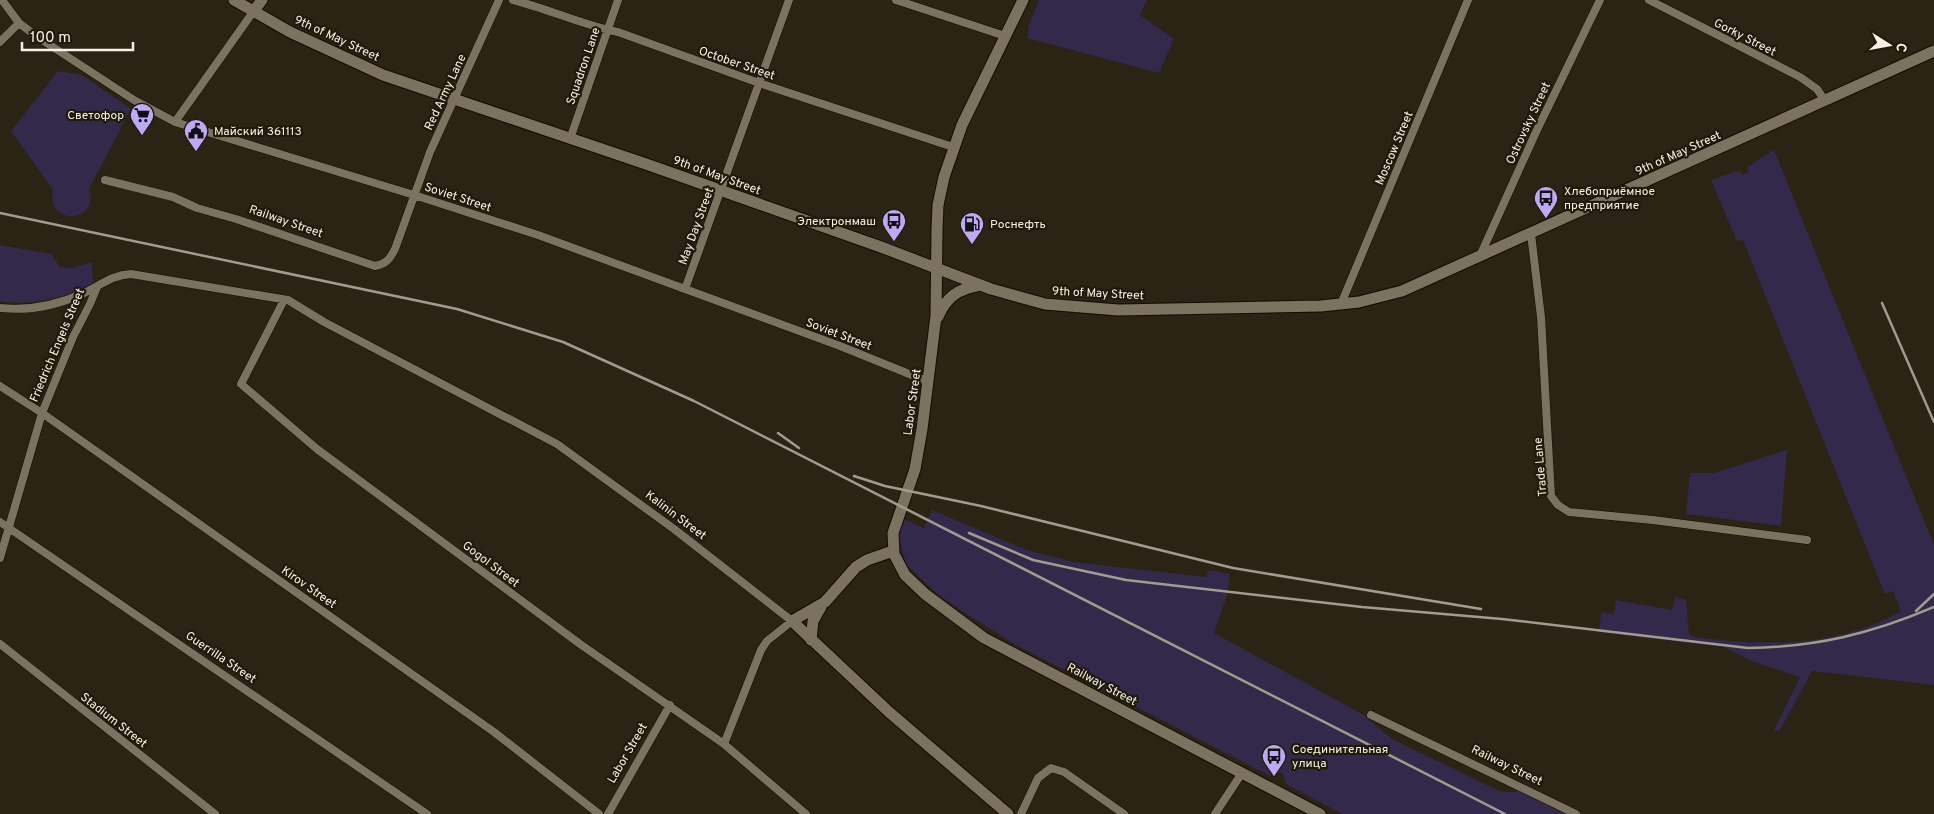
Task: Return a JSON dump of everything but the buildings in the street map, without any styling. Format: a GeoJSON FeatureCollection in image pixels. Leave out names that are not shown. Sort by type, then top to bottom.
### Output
{"type":"FeatureCollection","features":[{"type":"Feature","properties":{"kind":"street","name":"Soviet Street"},"geometry":{"type":"LineString","coordinates":[[2,0],[19,23],[85,69],[156,113],[175,122],[538,235],[840,346],[929,382]]}},
{"type":"Feature","properties":{"kind":"street","name":"9th of May Street"},"geometry":{"type":"LineString","coordinates":[[234,0],[253,12],[359,64],[455,100],[881,247],[980,285],[1045,304],[1083,309],[1194,310],[1341,304],[1378,298],[1402,291],[1480,258],[1934,51]]}},
{"type":"Feature","properties":{"kind":"street"},"geometry":{"type":"LineString","coordinates":[[175,122],[262,0]]}},
{"type":"Feature","properties":{"kind":"street","name":"Red Army Lane"},"geometry":{"type":"LineString","coordinates":[[414,195],[430,152],[499,0]]}},
{"type":"Feature","properties":{"kind":"street","name":"October Street"},"geometry":{"type":"LineString","coordinates":[[513,0],[953,147]]}},
{"type":"Feature","properties":{"kind":"street","name":"Squadron Lane"},"geometry":{"type":"LineString","coordinates":[[570,139],[618,0]]}},
{"type":"Feature","properties":{"kind":"street","name":"May Day Street"},"geometry":{"type":"LineString","coordinates":[[685,289],[789,0]]}},
{"type":"Feature","properties":{"kind":"street"},"geometry":{"type":"LineString","coordinates":[[896,0],[1005,36]]}},
{"type":"Feature","properties":{"kind":"street","name":"Labor Street"},"geometry":{"type":"LineString","coordinates":[[893,550],[893,533],[911,482],[919,450],[929,382],[935,326],[938,205],[953,147],[1023,0]]}},
{"type":"Feature","properties":{"kind":"street","name":"Moscow Street"},"geometry":{"type":"LineString","coordinates":[[1341,304],[1468,0]]}},
{"type":"Feature","properties":{"kind":"street","name":"Ostrovsky Street"},"geometry":{"type":"LineString","coordinates":[[1480,258],[1536,132],[1600,0]]}},
{"type":"Feature","properties":{"kind":"street","name":"Gorky Street"},"geometry":{"type":"LineString","coordinates":[[1649,0],[1805,80],[1817,89],[1825,101]]}},
{"type":"Feature","properties":{"kind":"street"},"geometry":{"type":"LineString","coordinates":[[0,42],[19,23]]}},
{"type":"Feature","properties":{"kind":"street","name":"Railway Street"},"geometry":{"type":"LineString","coordinates":[[105,180],[174,197],[197,208],[236,219],[375,266],[382,265],[390,259],[414,195]]}},
{"type":"Feature","properties":{"kind":"street","name":"Trade Lane"},"geometry":{"type":"LineString","coordinates":[[1531,234],[1542,317],[1552,496],[1554,501],[1569,512],[1653,520],[1807,540]]}},
{"type":"Feature","properties":{"kind":"street"},"geometry":{"type":"LineString","coordinates":[[0,308],[20,309],[45,306],[71,299],[112,277],[131,274],[284,300]]}},
{"type":"Feature","properties":{"kind":"street"},"geometry":{"type":"LineString","coordinates":[[935,326],[946,302],[954,293],[980,285]]}},
{"type":"Feature","properties":{"kind":"street","name":"Friedrich Engels Street"},"geometry":{"type":"LineString","coordinates":[[0,558],[42,413],[73,337],[97,286]]}},
{"type":"Feature","properties":{"kind":"street","name":"Kalinin Street"},"geometry":{"type":"LineString","coordinates":[[284,300],[293,302],[324,322],[557,444],[674,529],[792,621],[889,712],[1008,814]]}},
{"type":"Feature","properties":{"kind":"street","name":"Gogol Street"},"geometry":{"type":"LineString","coordinates":[[284,300],[241,384],[318,448],[580,644],[724,744],[806,814]]}},
{"type":"Feature","properties":{"kind":"street","name":"Kirov Street"},"geometry":{"type":"LineString","coordinates":[[0,386],[42,413],[494,732],[599,814]]}},
{"type":"Feature","properties":{"kind":"street","name":"Guerrilla Street"},"geometry":{"type":"LineString","coordinates":[[0,522],[427,814]]}},
{"type":"Feature","properties":{"kind":"street"},"geometry":{"type":"LineString","coordinates":[[812,640],[813,620],[825,602],[856,567],[867,560],[893,550]]}},
{"type":"Feature","properties":{"kind":"street","name":"Railway Street"},"geometry":{"type":"LineString","coordinates":[[893,550],[897,562],[911,581],[984,638],[1320,814]]}},
{"type":"Feature","properties":{"kind":"street"},"geometry":{"type":"LineString","coordinates":[[724,744],[767,641],[792,621],[825,602]]}},
{"type":"Feature","properties":{"kind":"street","name":"Stadium Street"},"geometry":{"type":"LineString","coordinates":[[0,644],[215,814]]}},
{"type":"Feature","properties":{"kind":"street","name":"Labor Street"},"geometry":{"type":"LineString","coordinates":[[608,814],[670,705]]}},
{"type":"Feature","properties":{"kind":"street","name":"Railway Street"},"geometry":{"type":"LineString","coordinates":[[1371,714],[1576,814]]}},
{"type":"Feature","properties":{"kind":"street"},"geometry":{"type":"LineString","coordinates":[[1020,814],[1038,778],[1051,768],[1064,772],[1124,814]]}},
{"type":"Feature","properties":{"kind":"street"},"geometry":{"type":"LineString","coordinates":[[1215,814],[1242,773]]}},
{"type":"Feature","properties":{"kind":"shaded area"},"geometry":{"type":"Polygon","coordinates":[[[1039,0],[1147,0],[1140,15],[1174,39],[1159,73],[1027,38],[1029,25],[1039,0]]]}},
{"type":"Feature","properties":{"kind":"shaded area"},"geometry":{"type":"Polygon","coordinates":[[[58,71],[82,75],[131,109],[89,189],[91,200],[87,209],[81,214],[72,216],[64,215],[57,210],[53,202],[53,190],[11,131],[58,71]]]}},
{"type":"Feature","properties":{"kind":"shaded area"},"geometry":{"type":"Polygon","coordinates":[[[1774,150],[1934,545],[1934,685],[1812,671],[1779,732],[1774,730],[1800,677],[1754,662],[1724,647],[1599,632],[1601,613],[1614,614],[1616,600],[1672,610],[1675,597],[1686,600],[1689,635],[1748,642],[1800,641],[1826,638],[1852,632],[1877,623],[1901,611],[1893,591],[1885,594],[1743,240],[1737,241],[1711,180],[1740,170],[1742,175],[1749,172],[1747,167],[1774,150]]]}},
{"type":"Feature","properties":{"kind":"shaded area"},"geometry":{"type":"Polygon","coordinates":[[[0,245],[51,254],[60,267],[71,268],[92,262],[93,283],[71,293],[48,300],[25,302],[0,301],[0,245]]]}},
{"type":"Feature","properties":{"kind":"shaded area"},"geometry":{"type":"Polygon","coordinates":[[[1787,450],[1781,526],[1686,514],[1690,473],[1714,473],[1787,450]]]}},
{"type":"Feature","properties":{"kind":"shaded area"},"geometry":{"type":"Polygon","coordinates":[[[932,510],[1027,550],[1074,562],[1206,577],[1209,570],[1230,574],[1227,596],[1214,633],[1364,715],[1398,742],[1502,792],[1515,792],[1523,788],[1576,814],[1342,814],[1286,784],[1282,772],[1270,776],[1016,645],[936,593],[906,564],[898,537],[904,519],[924,528],[932,510]]]}},
{"type":"Feature","properties":{"kind":"railway"},"geometry":{"type":"LineString","coordinates":[[0,213],[457,309],[563,342],[694,401],[1505,814]]}},
{"type":"Feature","properties":{"kind":"railway"},"geometry":{"type":"LineString","coordinates":[[1882,303],[1934,422]]}},
{"type":"Feature","properties":{"kind":"railway"},"geometry":{"type":"LineString","coordinates":[[778,433],[799,448]]}},
{"type":"Feature","properties":{"kind":"railway"},"geometry":{"type":"LineString","coordinates":[[854,476],[885,486],[981,506],[1233,568],[1481,609]]}},
{"type":"Feature","properties":{"kind":"railway"},"geometry":{"type":"LineString","coordinates":[[969,533],[1033,560],[1126,580],[1362,607],[1502,619],[1748,648],[1797,645],[1843,637],[1888,625],[1934,607]]}},
{"type":"Feature","properties":{"kind":"railway"},"geometry":{"type":"LineString","coordinates":[[1916,611],[1934,594]]}},
{"type":"Feature","properties":{"kind":"place","name":"Светофор"},"geometry":{"type":"Point","coordinates":[142,136]}},
{"type":"Feature","properties":{"kind":"place","name":"Майский 361113"},"geometry":{"type":"Point","coordinates":[196,152]}},
{"type":"Feature","properties":{"kind":"place","name":"Хлебоприёмное предприятие"},"geometry":{"type":"Point","coordinates":[1546,219]}},
{"type":"Feature","properties":{"kind":"place","name":"Электронмаш"},"geometry":{"type":"Point","coordinates":[894,242]}},
{"type":"Feature","properties":{"kind":"place","name":"Роснефть"},"geometry":{"type":"Point","coordinates":[972,245]}},
{"type":"Feature","properties":{"kind":"place","name":"Соединительная улица"},"geometry":{"type":"Point","coordinates":[1274,777]}}]}
